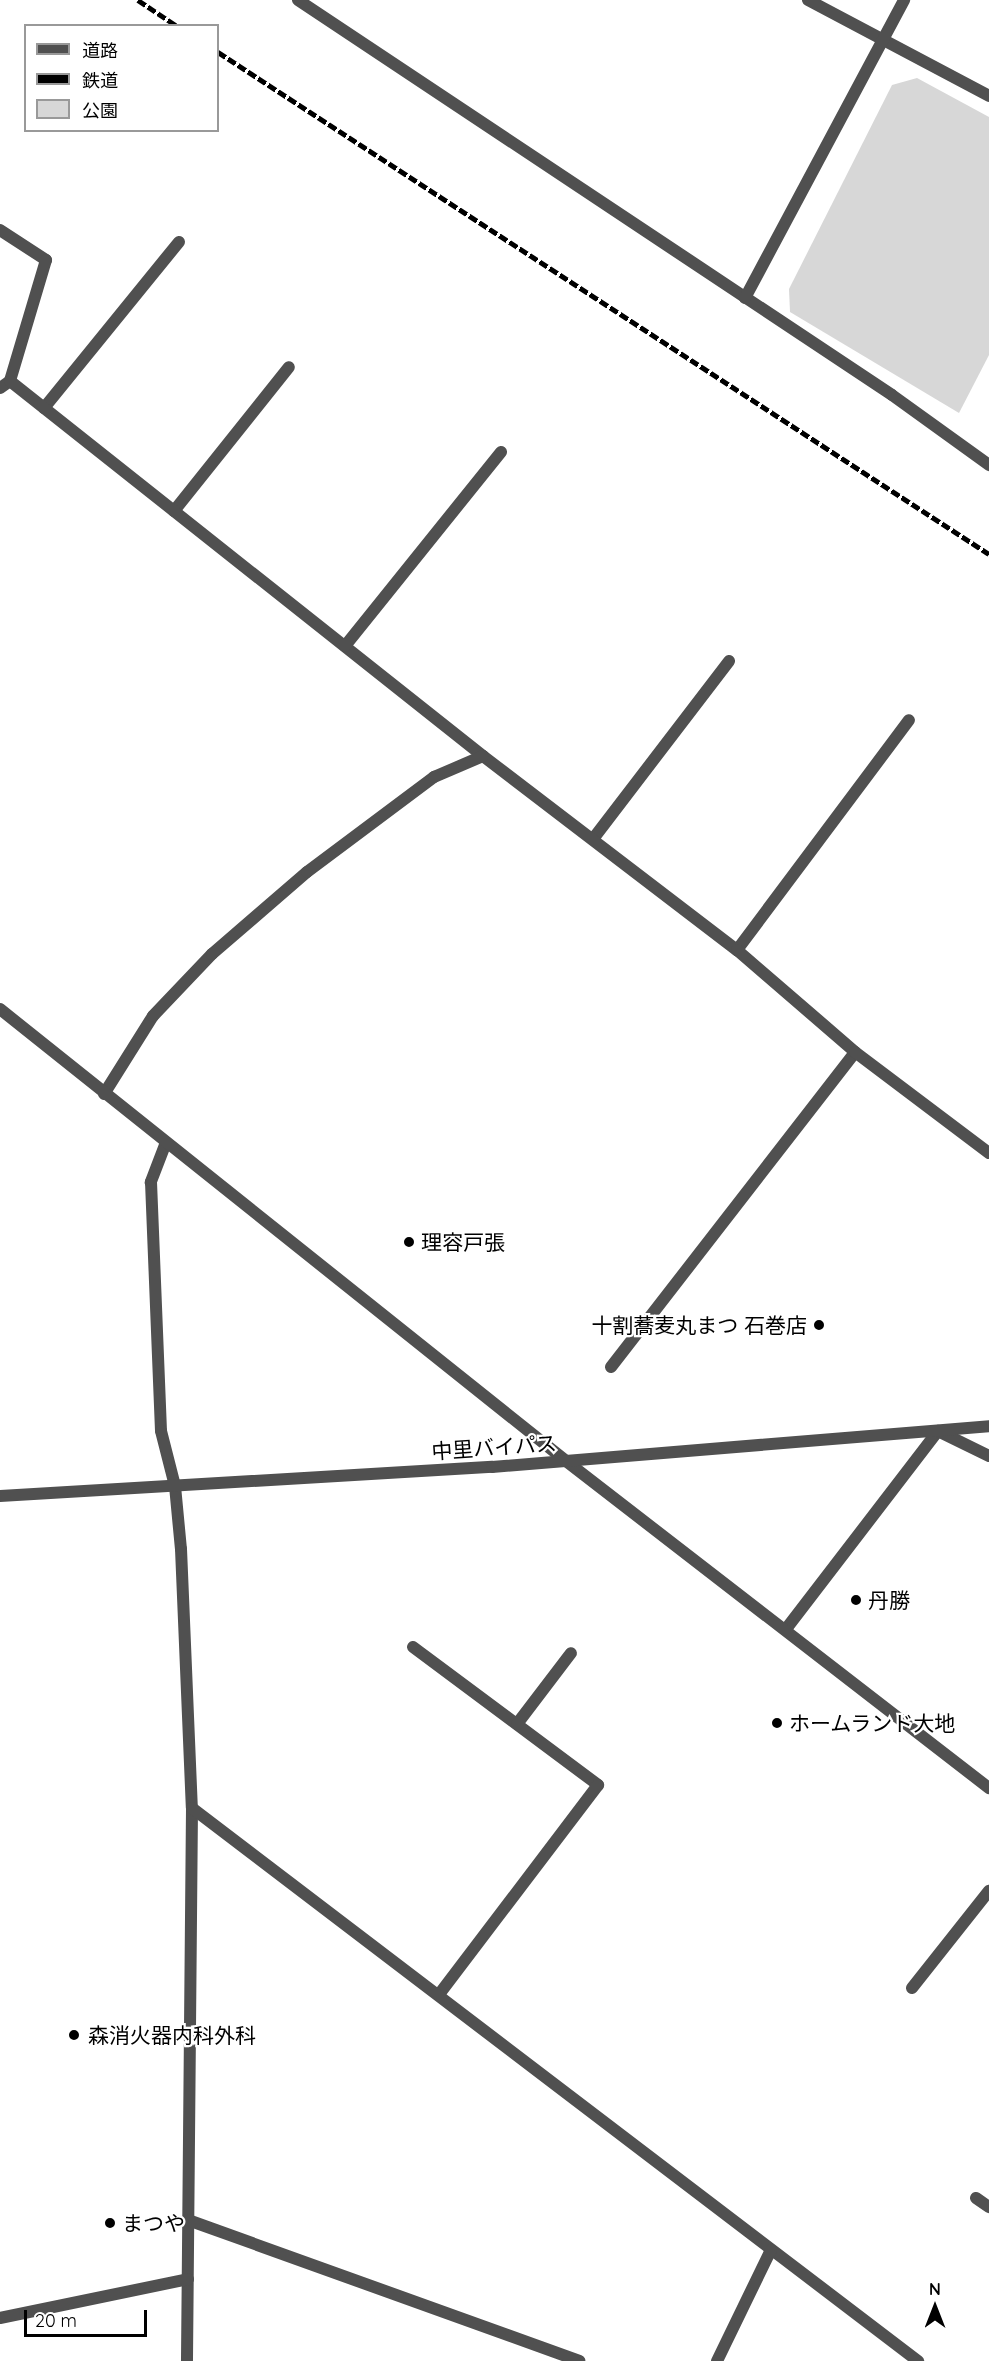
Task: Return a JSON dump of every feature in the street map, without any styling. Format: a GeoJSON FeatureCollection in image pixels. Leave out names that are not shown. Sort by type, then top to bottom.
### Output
{"type":"FeatureCollection","features":[{"type":"Feature","properties":{"kind":"street"},"geometry":{"type":"LineString","coordinates":[[808,0],[989,96]]}},
{"type":"Feature","properties":{"kind":"street"},"geometry":{"type":"LineString","coordinates":[[745,297],[904,0]]}},
{"type":"Feature","properties":{"kind":"street"},"geometry":{"type":"LineString","coordinates":[[304,2],[745,297],[989,465]]}},
{"type":"Feature","properties":{"kind":"street"},"geometry":{"type":"LineString","coordinates":[[0,230],[46,260],[5,385],[44,408],[483,756],[737,950],[855,1052],[989,1154]]}},
{"type":"Feature","properties":{"kind":"street"},"geometry":{"type":"LineString","coordinates":[[44,408],[179,242]]}},
{"type":"Feature","properties":{"kind":"street"},"geometry":{"type":"LineString","coordinates":[[174,511],[289,367]]}},
{"type":"Feature","properties":{"kind":"street"},"geometry":{"type":"LineString","coordinates":[[345,646],[501,452]]}},
{"type":"Feature","properties":{"kind":"street"},"geometry":{"type":"LineString","coordinates":[[593,839],[729,661]]}},
{"type":"Feature","properties":{"kind":"street"},"geometry":{"type":"LineString","coordinates":[[737,950],[909,720]]}},
{"type":"Feature","properties":{"kind":"street"},"geometry":{"type":"LineString","coordinates":[[104,1094],[153,1016],[212,954],[307,872],[434,777],[483,756]]}},
{"type":"Feature","properties":{"kind":"street"},"geometry":{"type":"LineString","coordinates":[[0,1009],[165,1145],[566,1461],[989,1788]]}},
{"type":"Feature","properties":{"kind":"street"},"geometry":{"type":"LineString","coordinates":[[611,1367],[855,1052]]}},
{"type":"Feature","properties":{"kind":"street"},"geometry":{"type":"LineString","coordinates":[[165,1145],[151,1182],[161,1431],[175,1486],[186,1621],[192,1808],[187,2361]]}},
{"type":"Feature","properties":{"kind":"street","name":"中里バイパス"},"geometry":{"type":"LineString","coordinates":[[0,1496],[566,1461],[989,1426]]}},
{"type":"Feature","properties":{"kind":"street"},"geometry":{"type":"LineString","coordinates":[[786,1629],[938,1431],[989,1456]]}},
{"type":"Feature","properties":{"kind":"street"},"geometry":{"type":"LineString","coordinates":[[413,1647],[598,1785],[440,1993]]}},
{"type":"Feature","properties":{"kind":"street"},"geometry":{"type":"LineString","coordinates":[[517,1724],[571,1653]]}},
{"type":"Feature","properties":{"kind":"street"},"geometry":{"type":"LineString","coordinates":[[192,1808],[440,1993],[918,2361]]}},
{"type":"Feature","properties":{"kind":"street"},"geometry":{"type":"LineString","coordinates":[[912,1988],[989,1891]]}},
{"type":"Feature","properties":{"kind":"street"},"geometry":{"type":"LineString","coordinates":[[976,2198],[989,2207]]}},
{"type":"Feature","properties":{"kind":"street"},"geometry":{"type":"LineString","coordinates":[[188,2220],[579,2361]]}},
{"type":"Feature","properties":{"kind":"street"},"geometry":{"type":"LineString","coordinates":[[717,2361],[771,2250]]}},
{"type":"Feature","properties":{"kind":"street"},"geometry":{"type":"LineString","coordinates":[[0,2318],[188,2280]]}},
{"type":"Feature","properties":{"kind":"green space"},"geometry":{"type":"Polygon","coordinates":[[[917,78],[989,117],[989,355],[959,413],[790,312],[789,289],[892,85],[917,78]]]}},
{"type":"Feature","properties":{"kind":"railway"},"geometry":{"type":"LineString","coordinates":[[138,0],[174,24]]}},
{"type":"Feature","properties":{"kind":"railway"},"geometry":{"type":"LineString","coordinates":[[219,53],[989,554]]}},
{"type":"Feature","properties":{"kind":"place","name":"理容戸張"},"geometry":{"type":"Point","coordinates":[409,1242]}},
{"type":"Feature","properties":{"kind":"place","name":"十割蕎麦丸まつ 石巻店"},"geometry":{"type":"Point","coordinates":[819,1325]}},
{"type":"Feature","properties":{"kind":"place","name":"丹勝"},"geometry":{"type":"Point","coordinates":[856,1600]}},
{"type":"Feature","properties":{"kind":"place","name":"ホームランド大地"},"geometry":{"type":"Point","coordinates":[777,1723]}},
{"type":"Feature","properties":{"kind":"place","name":"森消火器内科外科"},"geometry":{"type":"Point","coordinates":[74,2035]}},
{"type":"Feature","properties":{"kind":"place","name":"まつや"},"geometry":{"type":"Point","coordinates":[110,2223]}}]}
